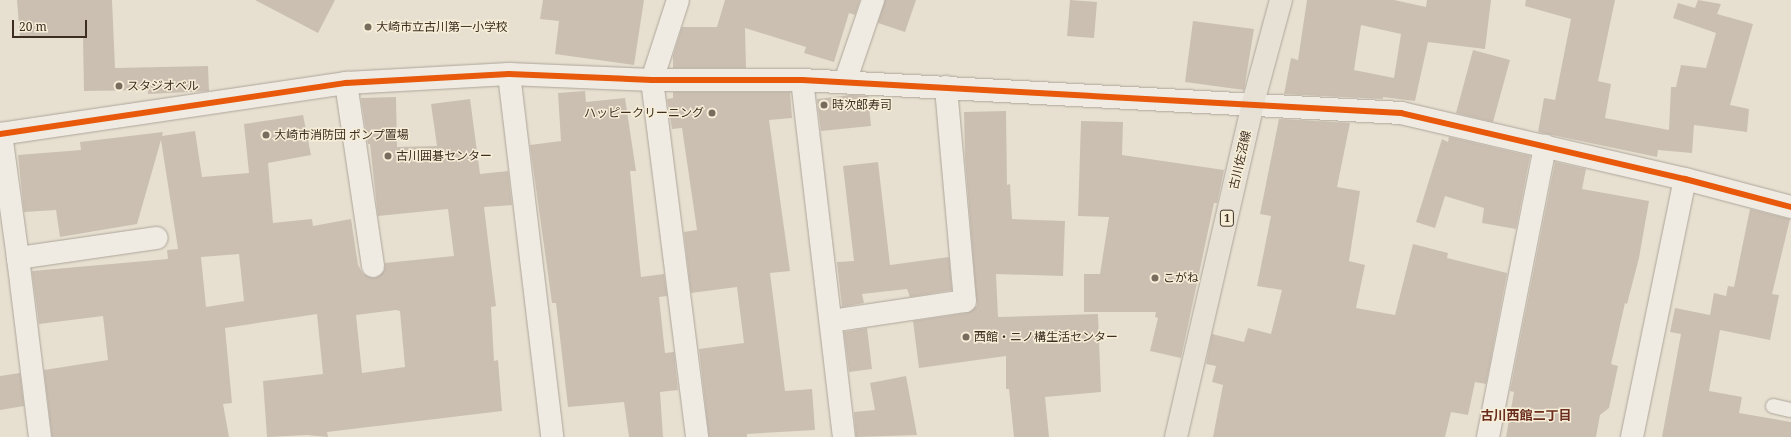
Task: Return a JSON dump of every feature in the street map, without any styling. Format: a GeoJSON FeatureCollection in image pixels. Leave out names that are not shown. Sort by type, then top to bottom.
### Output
{"type":"FeatureCollection","features":[{"type":"Feature","properties":{"kind":"main road","name":"古川佐沼線"},"geometry":{"type":"LineString","coordinates":[[1176,437],[1253,104],[1282,0]]}},
{"type":"Feature","properties":{"kind":"street"},"geometry":{"type":"LineString","coordinates":[[678,0],[652,80],[697,437]]}},
{"type":"Feature","properties":{"kind":"street"},"geometry":{"type":"LineString","coordinates":[[845,82],[873,0]]}},
{"type":"Feature","properties":{"kind":"street"},"geometry":{"type":"LineString","coordinates":[[509,74],[552,437]]}},
{"type":"Feature","properties":{"kind":"street"},"geometry":{"type":"LineString","coordinates":[[40,437],[1,134],[346,83],[509,74],[652,80],[802,80],[1401,113],[1685,179],[1791,207]]}},
{"type":"Feature","properties":{"kind":"street"},"geometry":{"type":"LineString","coordinates":[[802,80],[844,437]]}},
{"type":"Feature","properties":{"kind":"street"},"geometry":{"type":"LineString","coordinates":[[346,83],[373,266]]}},
{"type":"Feature","properties":{"kind":"street"},"geometry":{"type":"LineString","coordinates":[[831,321],[965,300],[946,87]]}},
{"type":"Feature","properties":{"kind":"street"},"geometry":{"type":"LineString","coordinates":[[1488,437],[1545,146]]}},
{"type":"Feature","properties":{"kind":"street"},"geometry":{"type":"LineString","coordinates":[[1632,437],[1685,179]]}},
{"type":"Feature","properties":{"kind":"street"},"geometry":{"type":"LineString","coordinates":[[18,258],[157,238]]}},
{"type":"Feature","properties":{"kind":"lane"},"geometry":{"type":"LineString","coordinates":[[1773,406],[1791,410]]}},
{"type":"Feature","properties":{"kind":"building"},"geometry":{"type":"Polygon","coordinates":[[[17,0],[112,0],[115,68],[208,66],[209,91],[148,94],[148,90],[84,91],[83,37],[20,38],[17,0]]]}},
{"type":"Feature","properties":{"kind":"building"},"geometry":{"type":"Polygon","coordinates":[[[255,0],[335,0],[318,33],[255,0]]]}},
{"type":"Feature","properties":{"kind":"building"},"geometry":{"type":"Polygon","coordinates":[[[543,0],[644,0],[634,65],[555,54],[559,21],[540,19],[543,0]]]}},
{"type":"Feature","properties":{"kind":"building"},"geometry":{"type":"Polygon","coordinates":[[[725,0],[860,0],[855,15],[849,13],[834,62],[804,53],[806,47],[745,28],[746,68],[673,68],[673,56],[682,27],[717,27],[725,0]]]}},
{"type":"Feature","properties":{"kind":"building"},"geometry":{"type":"Polygon","coordinates":[[[885,0],[916,0],[905,32],[878,23],[885,0]]]}},
{"type":"Feature","properties":{"kind":"building"},"geometry":{"type":"Polygon","coordinates":[[[1070,0],[1097,2],[1094,38],[1067,36],[1070,0]]]}},
{"type":"Feature","properties":{"kind":"building"},"geometry":{"type":"Polygon","coordinates":[[[1307,0],[1394,0],[1426,7],[1427,0],[1491,0],[1485,49],[1428,42],[1415,101],[1383,97],[1383,99],[1284,94],[1291,58],[1298,60],[1307,0]],[[1361,25],[1354,70],[1394,78],[1401,34],[1361,25]]]}},
{"type":"Feature","properties":{"kind":"building"},"geometry":{"type":"Polygon","coordinates":[[[1526,0],[1615,0],[1598,81],[1611,84],[1605,118],[1669,130],[1671,87],[1676,87],[1681,65],[1706,68],[1716,33],[1673,18],[1678,3],[1695,8],[1698,0],[1721,4],[1717,14],[1753,24],[1730,105],[1749,109],[1747,132],[1694,125],[1692,153],[1658,150],[1657,157],[1538,132],[1544,98],[1555,100],[1571,19],[1525,6],[1526,0]]]}},
{"type":"Feature","properties":{"kind":"building"},"geometry":{"type":"Polygon","coordinates":[[[1193,21],[1254,29],[1244,90],[1185,82],[1193,21]]]}},
{"type":"Feature","properties":{"kind":"building"},"geometry":{"type":"Polygon","coordinates":[[[1473,50],[1510,60],[1493,122],[1456,113],[1473,50]]]}},
{"type":"Feature","properties":{"kind":"building"},"geometry":{"type":"Polygon","coordinates":[[[585,91],[586,102],[625,98],[636,171],[630,171],[641,277],[664,274],[667,296],[659,297],[665,353],[674,352],[678,390],[660,392],[663,437],[629,437],[624,402],[568,407],[556,303],[552,303],[530,145],[561,141],[558,93],[585,91]]]}},
{"type":"Feature","properties":{"kind":"building"},"geometry":{"type":"Polygon","coordinates":[[[673,92],[790,92],[792,118],[769,120],[790,271],[770,273],[785,391],[812,389],[815,430],[747,434],[747,437],[709,437],[699,349],[744,343],[737,287],[691,293],[684,232],[697,230],[682,128],[672,129],[667,99],[673,98],[673,92]]]}},
{"type":"Feature","properties":{"kind":"building"},"geometry":{"type":"Polygon","coordinates":[[[851,95],[868,96],[871,126],[821,131],[817,99],[851,95]]]}},
{"type":"Feature","properties":{"kind":"building"},"geometry":{"type":"Polygon","coordinates":[[[396,97],[397,147],[437,146],[431,104],[470,99],[480,174],[508,171],[512,205],[484,207],[496,306],[491,307],[494,361],[498,360],[502,411],[327,432],[328,437],[307,435],[267,437],[263,381],[323,374],[317,314],[225,328],[232,403],[223,404],[229,437],[52,437],[44,370],[108,360],[103,316],[39,324],[32,271],[168,259],[167,250],[178,249],[161,140],[137,224],[60,237],[56,210],[24,212],[18,155],[81,150],[80,142],[163,132],[162,136],[195,131],[202,177],[249,173],[244,124],[303,115],[311,155],[268,163],[273,223],[312,219],[313,226],[351,219],[358,265],[363,274],[375,278],[384,271],[385,263],[454,256],[448,209],[378,216],[370,144],[368,144],[361,98],[396,97]],[[239,254],[201,257],[206,307],[244,301],[239,254]],[[396,310],[356,315],[362,373],[405,367],[400,311],[396,310]]]}},
{"type":"Feature","properties":{"kind":"building"},"geometry":{"type":"Polygon","coordinates":[[[1006,111],[1007,185],[1010,184],[1012,219],[1065,221],[1063,276],[996,274],[998,317],[1098,314],[1101,392],[1045,397],[1049,437],[1014,437],[1009,389],[1006,389],[1006,356],[919,368],[913,321],[967,313],[977,306],[965,158],[964,112],[1006,111]]]}},
{"type":"Feature","properties":{"kind":"building"},"geometry":{"type":"Polygon","coordinates":[[[1279,119],[1350,123],[1337,187],[1360,191],[1349,261],[1365,265],[1356,308],[1395,315],[1413,244],[1448,253],[1447,258],[1507,273],[1486,384],[1475,382],[1468,415],[1451,412],[1445,437],[1213,437],[1223,385],[1212,382],[1216,366],[1206,364],[1212,334],[1244,342],[1248,328],[1271,334],[1282,290],[1257,286],[1271,216],[1260,214],[1279,119]]]}},
{"type":"Feature","properties":{"kind":"building"},"geometry":{"type":"Polygon","coordinates":[[[1081,121],[1123,122],[1122,155],[1224,170],[1217,203],[1214,203],[1181,358],[1150,351],[1158,318],[1155,317],[1156,312],[1084,312],[1084,274],[1100,274],[1109,217],[1078,216],[1081,121]]]}},
{"type":"Feature","properties":{"kind":"building"},"geometry":{"type":"Polygon","coordinates":[[[1449,137],[1530,156],[1516,229],[1482,223],[1484,208],[1445,196],[1435,228],[1416,222],[1442,139],[1448,142],[1449,137]]]}},
{"type":"Feature","properties":{"kind":"building"},"geometry":{"type":"Polygon","coordinates":[[[878,162],[890,265],[949,257],[952,290],[910,297],[907,289],[862,294],[864,303],[842,307],[837,262],[854,261],[843,166],[878,162]]]}},
{"type":"Feature","properties":{"kind":"building"},"geometry":{"type":"Polygon","coordinates":[[[1555,162],[1586,169],[1582,189],[1649,201],[1639,258],[1627,304],[1625,303],[1611,364],[1618,366],[1609,408],[1600,415],[1596,437],[1506,437],[1514,392],[1510,391],[1555,162]]]}},
{"type":"Feature","properties":{"kind":"building"},"geometry":{"type":"Polygon","coordinates":[[[1750,209],[1790,219],[1772,294],[1779,295],[1770,340],[1720,330],[1709,391],[1742,397],[1739,413],[1791,422],[1791,437],[1662,437],[1681,334],[1670,332],[1675,308],[1710,315],[1714,293],[1726,296],[1728,286],[1734,287],[1750,209]]]}},
{"type":"Feature","properties":{"kind":"building"},"geometry":{"type":"Polygon","coordinates":[[[867,328],[872,369],[849,372],[844,332],[867,328]]]}},
{"type":"Feature","properties":{"kind":"building"},"geometry":{"type":"Polygon","coordinates":[[[20,373],[24,406],[0,410],[0,376],[20,373]]]}},
{"type":"Feature","properties":{"kind":"building"},"geometry":{"type":"Polygon","coordinates":[[[906,376],[917,435],[856,437],[854,412],[875,410],[870,383],[906,376]]]}},
{"type":"Feature","properties":{"kind":"cycle path"},"geometry":{"type":"LineString","coordinates":[[0,134],[346,83],[509,74],[652,80],[802,80],[1401,113],[1685,179],[1791,207]]}},
{"type":"Feature","properties":{"kind":"place","name":"大崎市立古川第一小学校"},"geometry":{"type":"Point","coordinates":[368,27]}},
{"type":"Feature","properties":{"kind":"place","name":"スタジオベル"},"geometry":{"type":"Point","coordinates":[119,86]}},
{"type":"Feature","properties":{"kind":"place","name":"時次郎寿司"},"geometry":{"type":"Point","coordinates":[824,105]}},
{"type":"Feature","properties":{"kind":"place","name":"ハッピークリーニング"},"geometry":{"type":"Point","coordinates":[712,113]}},
{"type":"Feature","properties":{"kind":"place","name":"大崎市消防団 ポンプ置場"},"geometry":{"type":"Point","coordinates":[266,135]}},
{"type":"Feature","properties":{"kind":"place","name":"古川囲碁センター"},"geometry":{"type":"Point","coordinates":[388,156]}},
{"type":"Feature","properties":{"kind":"place","name":"こがね"},"geometry":{"type":"Point","coordinates":[1155,278]}},
{"type":"Feature","properties":{"kind":"place","name":"西館・ニノ構生活センター"},"geometry":{"type":"Point","coordinates":[966,337]}},
{"type":"Feature","properties":{"kind":"district","name":"古川西館二丁目"},"geometry":{"type":"Point","coordinates":[1526,415]}}]}
